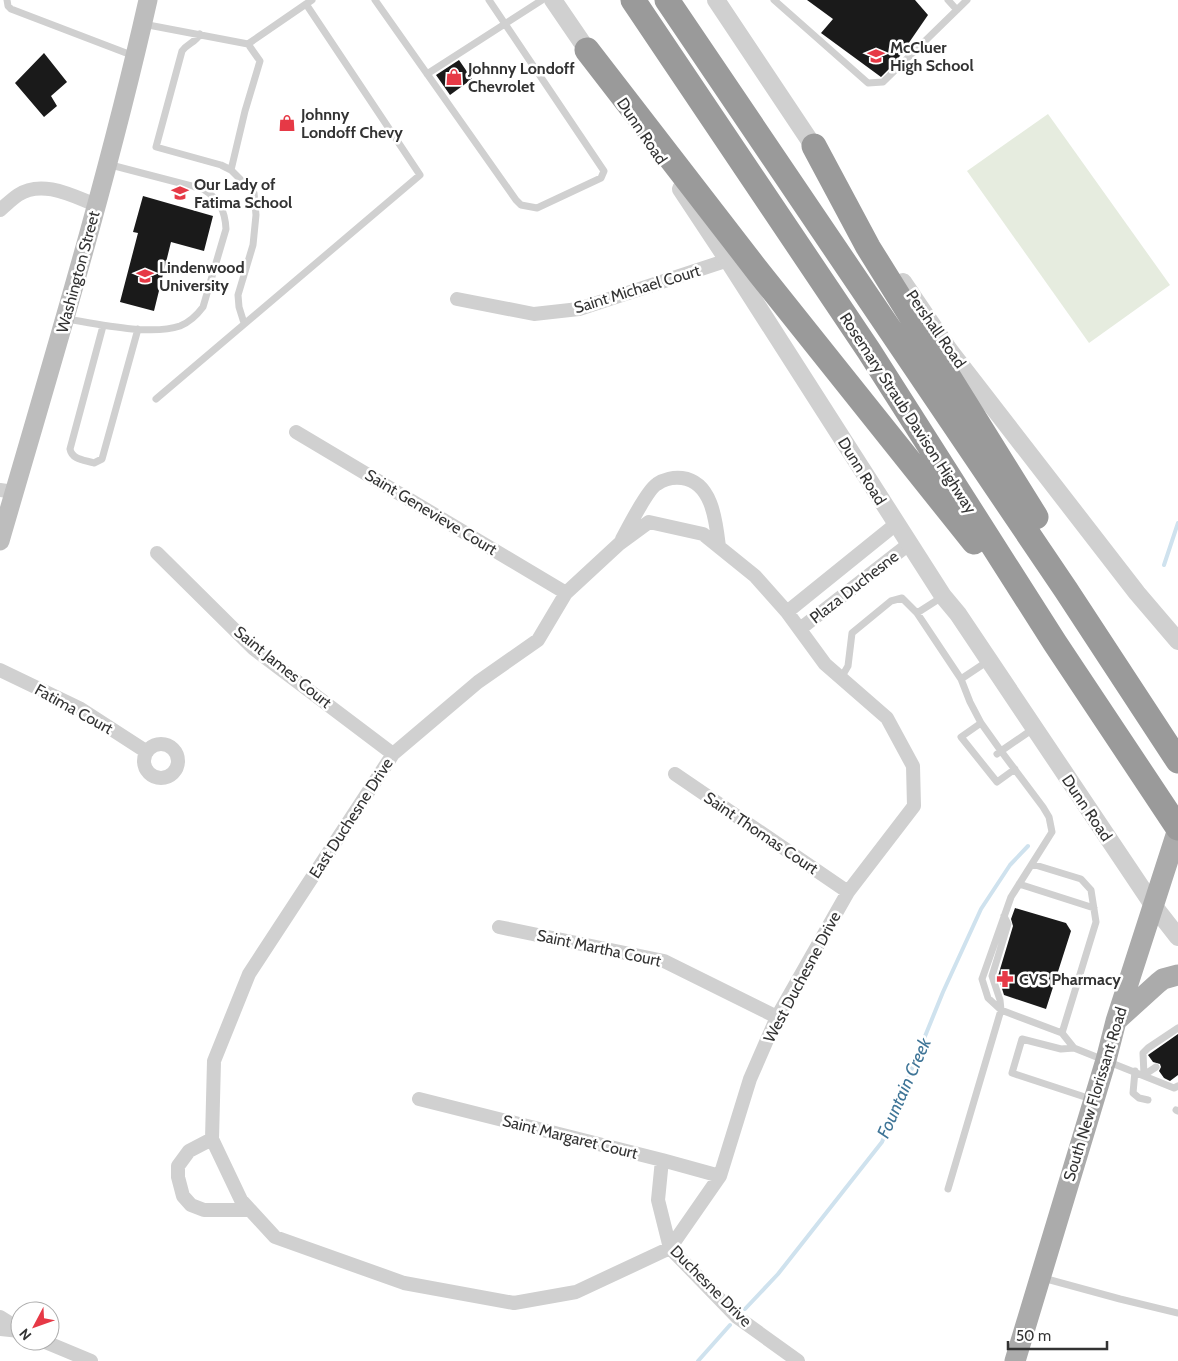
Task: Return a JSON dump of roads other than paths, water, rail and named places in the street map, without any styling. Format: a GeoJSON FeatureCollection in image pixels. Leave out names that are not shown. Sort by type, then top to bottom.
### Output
{"type":"FeatureCollection","features":[{"type":"Feature","properties":{"kind":"highway","name":"Rosemary Straub Davison Highway"},"geometry":{"type":"LineString","coordinates":[[633,0],[869,351],[1055,643],[1178,828]]}},
{"type":"Feature","properties":{"kind":"highway","name":"Rosemary Straub Davison Highway"},"geometry":{"type":"LineString","coordinates":[[667,0],[1066,590],[1178,761]]}},
{"type":"Feature","properties":{"kind":"highway"},"geometry":{"type":"LineString","coordinates":[[587,50],[760,274],[1055,643]]}},
{"type":"Feature","properties":{"kind":"highway"},"geometry":{"type":"LineString","coordinates":[[814,146],[868,247],[1058,552],[1066,590]]}},
{"type":"Feature","properties":{"kind":"main road","name":"Washington Street"},"geometry":{"type":"LineString","coordinates":[[0,541],[7,491],[65,319],[107,164],[148,0]]}},
{"type":"Feature","properties":{"kind":"main road","name":"South New Florissant Road"},"geometry":{"type":"LineString","coordinates":[[1015,1361],[1106,1060],[1116,1021],[1178,828]]}},
{"type":"Feature","properties":{"kind":"main road"},"geometry":{"type":"LineString","coordinates":[[1116,1021],[1163,980],[1178,975]]}},
{"type":"Feature","properties":{"kind":"street","name":"Dunn Road"},"geometry":{"type":"LineString","coordinates":[[553,0],[728,260],[943,596],[958,614],[1153,905],[1178,937]]}},
{"type":"Feature","properties":{"kind":"street","name":"Pershall Road"},"geometry":{"type":"LineString","coordinates":[[716,0],[950,350],[1137,593],[1178,641]]}},
{"type":"Feature","properties":{"kind":"street"},"geometry":{"type":"LineString","coordinates":[[0,210],[18,195],[27,190],[38,188],[60,191],[96,205]]}},
{"type":"Feature","properties":{"kind":"street","name":"Saint Michael Court"},"geometry":{"type":"LineString","coordinates":[[457,299],[534,314],[579,309],[728,260]]}},
{"type":"Feature","properties":{"kind":"street","name":"Saint Genevieve Court"},"geometry":{"type":"LineString","coordinates":[[296,432],[566,592]]}},
{"type":"Feature","properties":{"kind":"street"},"geometry":{"type":"LineString","coordinates":[[619,544],[656,484],[674,477],[692,479],[704,492],[716,518],[719,547]]}},
{"type":"Feature","properties":{"kind":"street"},"geometry":{"type":"LineString","coordinates":[[619,544],[649,522],[703,534],[756,576],[787,612],[826,664],[841,678]]}},
{"type":"Feature","properties":{"kind":"street"},"geometry":{"type":"LineString","coordinates":[[787,612],[896,524]]}},
{"type":"Feature","properties":{"kind":"street","name":"East Duchesne Drive"},"geometry":{"type":"LineString","coordinates":[[212,1139],[214,1061],[249,974],[393,754],[478,682],[538,640],[566,592],[619,544]]}},
{"type":"Feature","properties":{"kind":"street","name":"Plaza Duchesne"},"geometry":{"type":"LineString","coordinates":[[800,629],[909,544]]}},
{"type":"Feature","properties":{"kind":"street","name":"Saint James Court"},"geometry":{"type":"LineString","coordinates":[[157,553],[254,648],[393,754]]}},
{"type":"Feature","properties":{"kind":"street"},"geometry":{"type":"LineString","coordinates":[[1137,593],[1178,623]]}},
{"type":"Feature","properties":{"kind":"street","name":"Fatima Court"},"geometry":{"type":"LineString","coordinates":[[0,670],[79,708],[146,752]]}},
{"type":"Feature","properties":{"kind":"street","name":"West Duchesne Drive"},"geometry":{"type":"LineString","coordinates":[[670,1248],[720,1176],[750,1079],[777,1017],[848,892],[914,806],[913,766],[887,718],[841,678]]}},
{"type":"Feature","properties":{"kind":"street","name":"Saint Thomas Court"},"geometry":{"type":"LineString","coordinates":[[675,774],[848,892]]}},
{"type":"Feature","properties":{"kind":"street","name":"Saint Martha Court"},"geometry":{"type":"LineString","coordinates":[[499,927],[664,961],[777,1017]]}},
{"type":"Feature","properties":{"kind":"street","name":"Saint Margaret Court"},"geometry":{"type":"LineString","coordinates":[[420,1099],[720,1176]]}},
{"type":"Feature","properties":{"kind":"street"},"geometry":{"type":"LineString","coordinates":[[250,1210],[204,1210],[191,1205],[183,1196],[178,1178],[178,1166],[189,1151],[212,1139],[241,1200],[275,1237],[404,1283],[514,1303],[576,1292],[670,1248]]}},
{"type":"Feature","properties":{"kind":"street","name":"Duchesne Drive"},"geometry":{"type":"LineString","coordinates":[[662,1160],[658,1200],[670,1248],[737,1317],[798,1361]]}},
{"type":"Feature","properties":{"kind":"street"},"geometry":{"type":"LineString","coordinates":[[0,1317],[8,1322],[10,1327]]}},
{"type":"Feature","properties":{"kind":"street"},"geometry":{"type":"LineString","coordinates":[[60,1348],[90,1361]]}},
{"type":"Feature","properties":{"kind":"lane"},"geometry":{"type":"LineString","coordinates":[[6,0],[8,6],[12,9],[134,56]]}},
{"type":"Feature","properties":{"kind":"lane"},"geometry":{"type":"LineString","coordinates":[[375,0],[516,200],[521,205],[537,208],[601,178],[604,171],[503,24],[489,0]]}},
{"type":"Feature","properties":{"kind":"lane"},"geometry":{"type":"LineString","coordinates":[[427,74],[542,0]]}},
{"type":"Feature","properties":{"kind":"lane"},"geometry":{"type":"LineString","coordinates":[[774,0],[868,83],[884,82],[967,0]]}},
{"type":"Feature","properties":{"kind":"lane"},"geometry":{"type":"LineString","coordinates":[[948,0],[957,10]]}},
{"type":"Feature","properties":{"kind":"lane"},"geometry":{"type":"LineString","coordinates":[[156,399],[420,175],[309,2],[248,44]]}},
{"type":"Feature","properties":{"kind":"lane"},"geometry":{"type":"LineString","coordinates":[[143,24],[248,44],[260,61],[245,111],[231,170]]}},
{"type":"Feature","properties":{"kind":"lane"},"geometry":{"type":"LineString","coordinates":[[200,34],[196,41],[185,46],[182,51],[156,147],[221,165],[231,170],[254,193],[256,215],[253,245],[238,295],[239,307],[244,323]]}},
{"type":"Feature","properties":{"kind":"lane"},"geometry":{"type":"LineString","coordinates":[[65,319],[103,326],[161,329],[179,326],[197,316],[204,307],[226,228],[225,216],[221,206],[213,195],[203,189],[107,164]]}},
{"type":"Feature","properties":{"kind":"lane"},"geometry":{"type":"LineString","coordinates":[[103,326],[70,449],[74,457],[94,463],[102,459],[138,329]]}},
{"type":"Feature","properties":{"kind":"lane"},"geometry":{"type":"LineString","coordinates":[[917,613],[943,596]]}},
{"type":"Feature","properties":{"kind":"lane"},"geometry":{"type":"LineString","coordinates":[[841,678],[848,666],[852,633],[891,601],[902,598],[917,613],[961,679],[970,702],[999,752],[1015,769],[1043,807],[1049,817],[1052,832],[1011,897],[982,980],[988,998],[1001,1010],[1062,1033],[1074,1048]]}},
{"type":"Feature","properties":{"kind":"lane"},"geometry":{"type":"LineString","coordinates":[[961,679],[988,661]]}},
{"type":"Feature","properties":{"kind":"lane"},"geometry":{"type":"LineString","coordinates":[[981,723],[961,737],[984,763],[997,782],[1015,769]]}},
{"type":"Feature","properties":{"kind":"lane"},"geometry":{"type":"LineString","coordinates":[[999,752],[1034,729]]}},
{"type":"Feature","properties":{"kind":"lane"},"geometry":{"type":"LineString","coordinates":[[1032,864],[1082,879],[1091,890],[1096,922],[1062,1033]]}},
{"type":"Feature","properties":{"kind":"lane"},"geometry":{"type":"LineString","coordinates":[[1019,884],[1094,908]]}},
{"type":"Feature","properties":{"kind":"lane"},"geometry":{"type":"LineString","coordinates":[[948,1189],[1001,1010],[1000,1000],[992,976],[1008,924],[1004,916]]}},
{"type":"Feature","properties":{"kind":"lane"},"geometry":{"type":"LineString","coordinates":[[1144,1075],[1143,1053],[1178,1028]]}},
{"type":"Feature","properties":{"kind":"lane"},"geometry":{"type":"LineString","coordinates":[[1094,1100],[1012,1073],[1022,1039],[1061,1049],[1074,1048],[1174,1088],[1178,1086]]}},
{"type":"Feature","properties":{"kind":"lane"},"geometry":{"type":"LineString","coordinates":[[1144,1075],[1156,1067]]}},
{"type":"Feature","properties":{"kind":"lane"},"geometry":{"type":"LineString","coordinates":[[1134,1071],[1133,1093],[1139,1098],[1148,1100]]}},
{"type":"Feature","properties":{"kind":"lane"},"geometry":{"type":"LineString","coordinates":[[1040,1278],[1178,1313]]}},
{"type":"Feature","properties":{"kind":"waterway"},"geometry":{"type":"LineString","coordinates":[[1164,565],[1178,523]]}},
{"type":"Feature","properties":{"kind":"waterway","name":"Fountain Creek"},"geometry":{"type":"LineString","coordinates":[[745,1309],[778,1274],[882,1142],[943,992],[981,909],[1010,865],[1028,846]]}},
{"type":"Feature","properties":{"kind":"waterway","name":"Fountain Creek"},"geometry":{"type":"LineString","coordinates":[[698,1361],[730,1325]]}},
{"type":"Feature","properties":{"kind":"place","name":"McCluer High School"},"geometry":{"type":"Point","coordinates":[876,56]}},
{"type":"Feature","properties":{"kind":"place","name":"Johnny Londoff Chevrolet"},"geometry":{"type":"Point","coordinates":[454,77]}},
{"type":"Feature","properties":{"kind":"place","name":"Johnny Londoff Chevy"},"geometry":{"type":"Point","coordinates":[287,123]}},
{"type":"Feature","properties":{"kind":"place","name":"Our Lady of Fatima School"},"geometry":{"type":"Point","coordinates":[180,193]}},
{"type":"Feature","properties":{"kind":"place","name":"Lindenwood University"},"geometry":{"type":"Point","coordinates":[145,276]}},
{"type":"Feature","properties":{"kind":"place","name":"CVS Pharmacy"},"geometry":{"type":"Point","coordinates":[1005,979]}}]}
